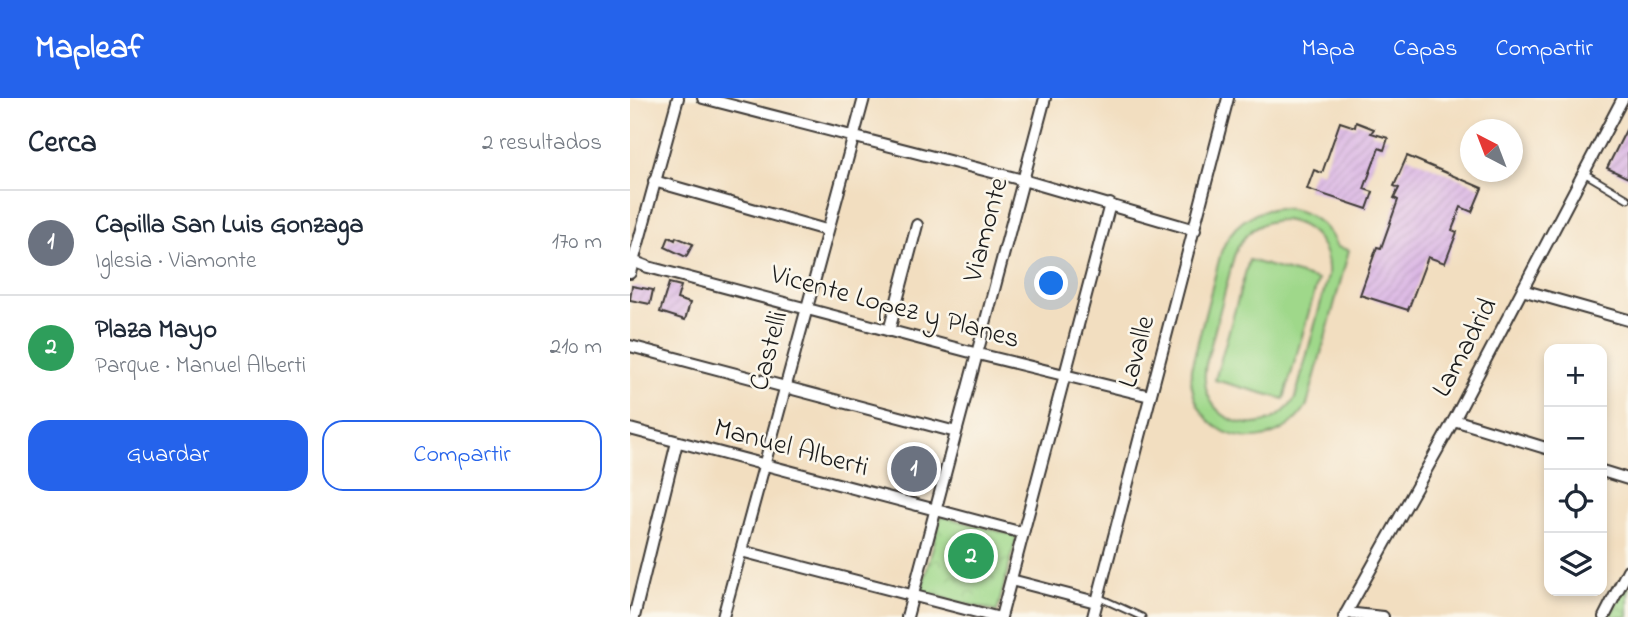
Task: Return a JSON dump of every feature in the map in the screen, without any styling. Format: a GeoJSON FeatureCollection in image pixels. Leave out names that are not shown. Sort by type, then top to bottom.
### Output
{"type":"FeatureCollection","features":[{"type":"Feature","properties":{"kind":"street"},"geometry":{"type":"LineString","coordinates":[[630,273],[631,261],[678,98]]}},
{"type":"Feature","properties":{"kind":"street"},"geometry":{"type":"LineString","coordinates":[[704,98],[1023,180],[1195,230]]}},
{"type":"Feature","properties":{"kind":"street","name":"Castelli"},"geometry":{"type":"LineString","coordinates":[[723,617],[864,98]]}},
{"type":"Feature","properties":{"kind":"street","name":"Viamonte"},"geometry":{"type":"LineString","coordinates":[[908,617],[1045,98]]}},
{"type":"Feature","properties":{"kind":"street","name":"Lavalle"},"geometry":{"type":"LineString","coordinates":[[1093,617],[1228,98]]}},
{"type":"Feature","properties":{"kind":"street","name":"Lamadrid"},"geometry":{"type":"LineString","coordinates":[[1345,615],[1454,420],[1623,98]]}},
{"type":"Feature","properties":{"kind":"street"},"geometry":{"type":"LineString","coordinates":[[654,181],[826,230]]}},
{"type":"Feature","properties":{"kind":"street"},"geometry":{"type":"LineString","coordinates":[[1001,617],[1110,204]]}},
{"type":"Feature","properties":{"kind":"street"},"geometry":{"type":"LineString","coordinates":[[889,331],[917,225]]}},
{"type":"Feature","properties":{"kind":"street","name":"Vicente Lopez y Planes"},"geometry":{"type":"LineString","coordinates":[[631,261],[889,331],[1150,396]]}},
{"type":"Feature","properties":{"kind":"street"},"geometry":{"type":"LineString","coordinates":[[1522,290],[1628,320]]}},
{"type":"Feature","properties":{"kind":"street"},"geometry":{"type":"LineString","coordinates":[[630,346],[956,432]]}},
{"type":"Feature","properties":{"kind":"street"},"geometry":{"type":"LineString","coordinates":[[1454,420],[1544,447]]}},
{"type":"Feature","properties":{"kind":"street","name":"Manuel Alberti"},"geometry":{"type":"LineString","coordinates":[[630,429],[1023,533]]}},
{"type":"Feature","properties":{"kind":"street"},"geometry":{"type":"LineString","coordinates":[[633,617],[677,442]]}},
{"type":"Feature","properties":{"kind":"street"},"geometry":{"type":"LineString","coordinates":[[1607,473],[1628,479]]}},
{"type":"Feature","properties":{"kind":"street"},"geometry":{"type":"LineString","coordinates":[[741,551],[996,617]]}},
{"type":"Feature","properties":{"kind":"street"},"geometry":{"type":"LineString","coordinates":[[1604,617],[1628,570]]}},
{"type":"Feature","properties":{"kind":"street"},"geometry":{"type":"LineString","coordinates":[[1011,580],[1097,600]]}},
{"type":"Feature","properties":{"kind":"street"},"geometry":{"type":"LineString","coordinates":[[1345,615],[1383,617]]}},
{"type":"Feature","properties":{"kind":"lane"},"geometry":{"type":"LineString","coordinates":[[1584,173],[1628,199]]}},
{"type":"Feature","properties":{"kind":"lane"},"geometry":{"type":"LineString","coordinates":[[1097,600],[1142,617]]}},
{"type":"Feature","properties":{"kind":"green space"},"geometry":{"type":"Polygon","coordinates":[[[1288,209],[1306,214],[1327,230],[1337,247],[1349,250],[1307,405],[1291,423],[1273,434],[1253,438],[1234,435],[1216,427],[1202,412],[1193,393],[1191,369],[1225,243],[1243,221],[1268,210],[1288,209]],[[1284,220],[1260,225],[1247,235],[1234,256],[1206,364],[1205,384],[1211,400],[1221,413],[1234,421],[1249,424],[1266,422],[1281,414],[1295,399],[1328,276],[1328,265],[1318,239],[1294,222],[1284,220]]]}},
{"type":"Feature","properties":{"kind":"green space"},"geometry":{"type":"Polygon","coordinates":[[[1249,260],[1318,280],[1284,399],[1215,380],[1249,260]]]}},
{"type":"Feature","properties":{"kind":"green space"},"geometry":{"type":"Polygon","coordinates":[[[941,516],[1017,536],[997,612],[921,592],[941,516]]]}},
{"type":"Feature","properties":{"kind":"green space"},"geometry":{"type":"Polygon","coordinates":[[[1628,581],[1628,617],[1609,617],[1628,581]]]}},
{"type":"Feature","properties":{"kind":"building"},"geometry":{"type":"Polygon","coordinates":[[[1340,122],[1355,127],[1356,122],[1374,129],[1371,133],[1388,138],[1384,150],[1379,148],[1364,189],[1373,192],[1367,209],[1307,189],[1314,170],[1322,173],[1340,122]]]}},
{"type":"Feature","properties":{"kind":"building"},"geometry":{"type":"Polygon","coordinates":[[[1628,126],[1628,178],[1607,168],[1628,126]]]}},
{"type":"Feature","properties":{"kind":"building"},"geometry":{"type":"Polygon","coordinates":[[[1407,156],[1460,179],[1460,182],[1482,188],[1472,212],[1461,207],[1452,230],[1457,232],[1445,263],[1428,257],[1408,310],[1360,295],[1398,200],[1394,198],[1399,188],[1394,186],[1407,156]]]}},
{"type":"Feature","properties":{"kind":"building"},"geometry":{"type":"Polygon","coordinates":[[[669,237],[693,244],[686,257],[665,247],[669,237]]]}},
{"type":"Feature","properties":{"kind":"building"},"geometry":{"type":"Polygon","coordinates":[[[669,283],[681,286],[677,299],[690,303],[685,320],[660,312],[669,283]]]}},
{"type":"Feature","properties":{"kind":"building"},"geometry":{"type":"Polygon","coordinates":[[[632,286],[653,290],[650,304],[630,300],[632,286]]]}},
{"type":"Feature","properties":{"kind":"place","name":"Capilla San Luis Gonzaga"},"geometry":{"type":"Point","coordinates":[914,469]}},
{"type":"Feature","properties":{"kind":"place","name":"Plaza Mayo"},"geometry":{"type":"Point","coordinates":[971,556]}}]}
